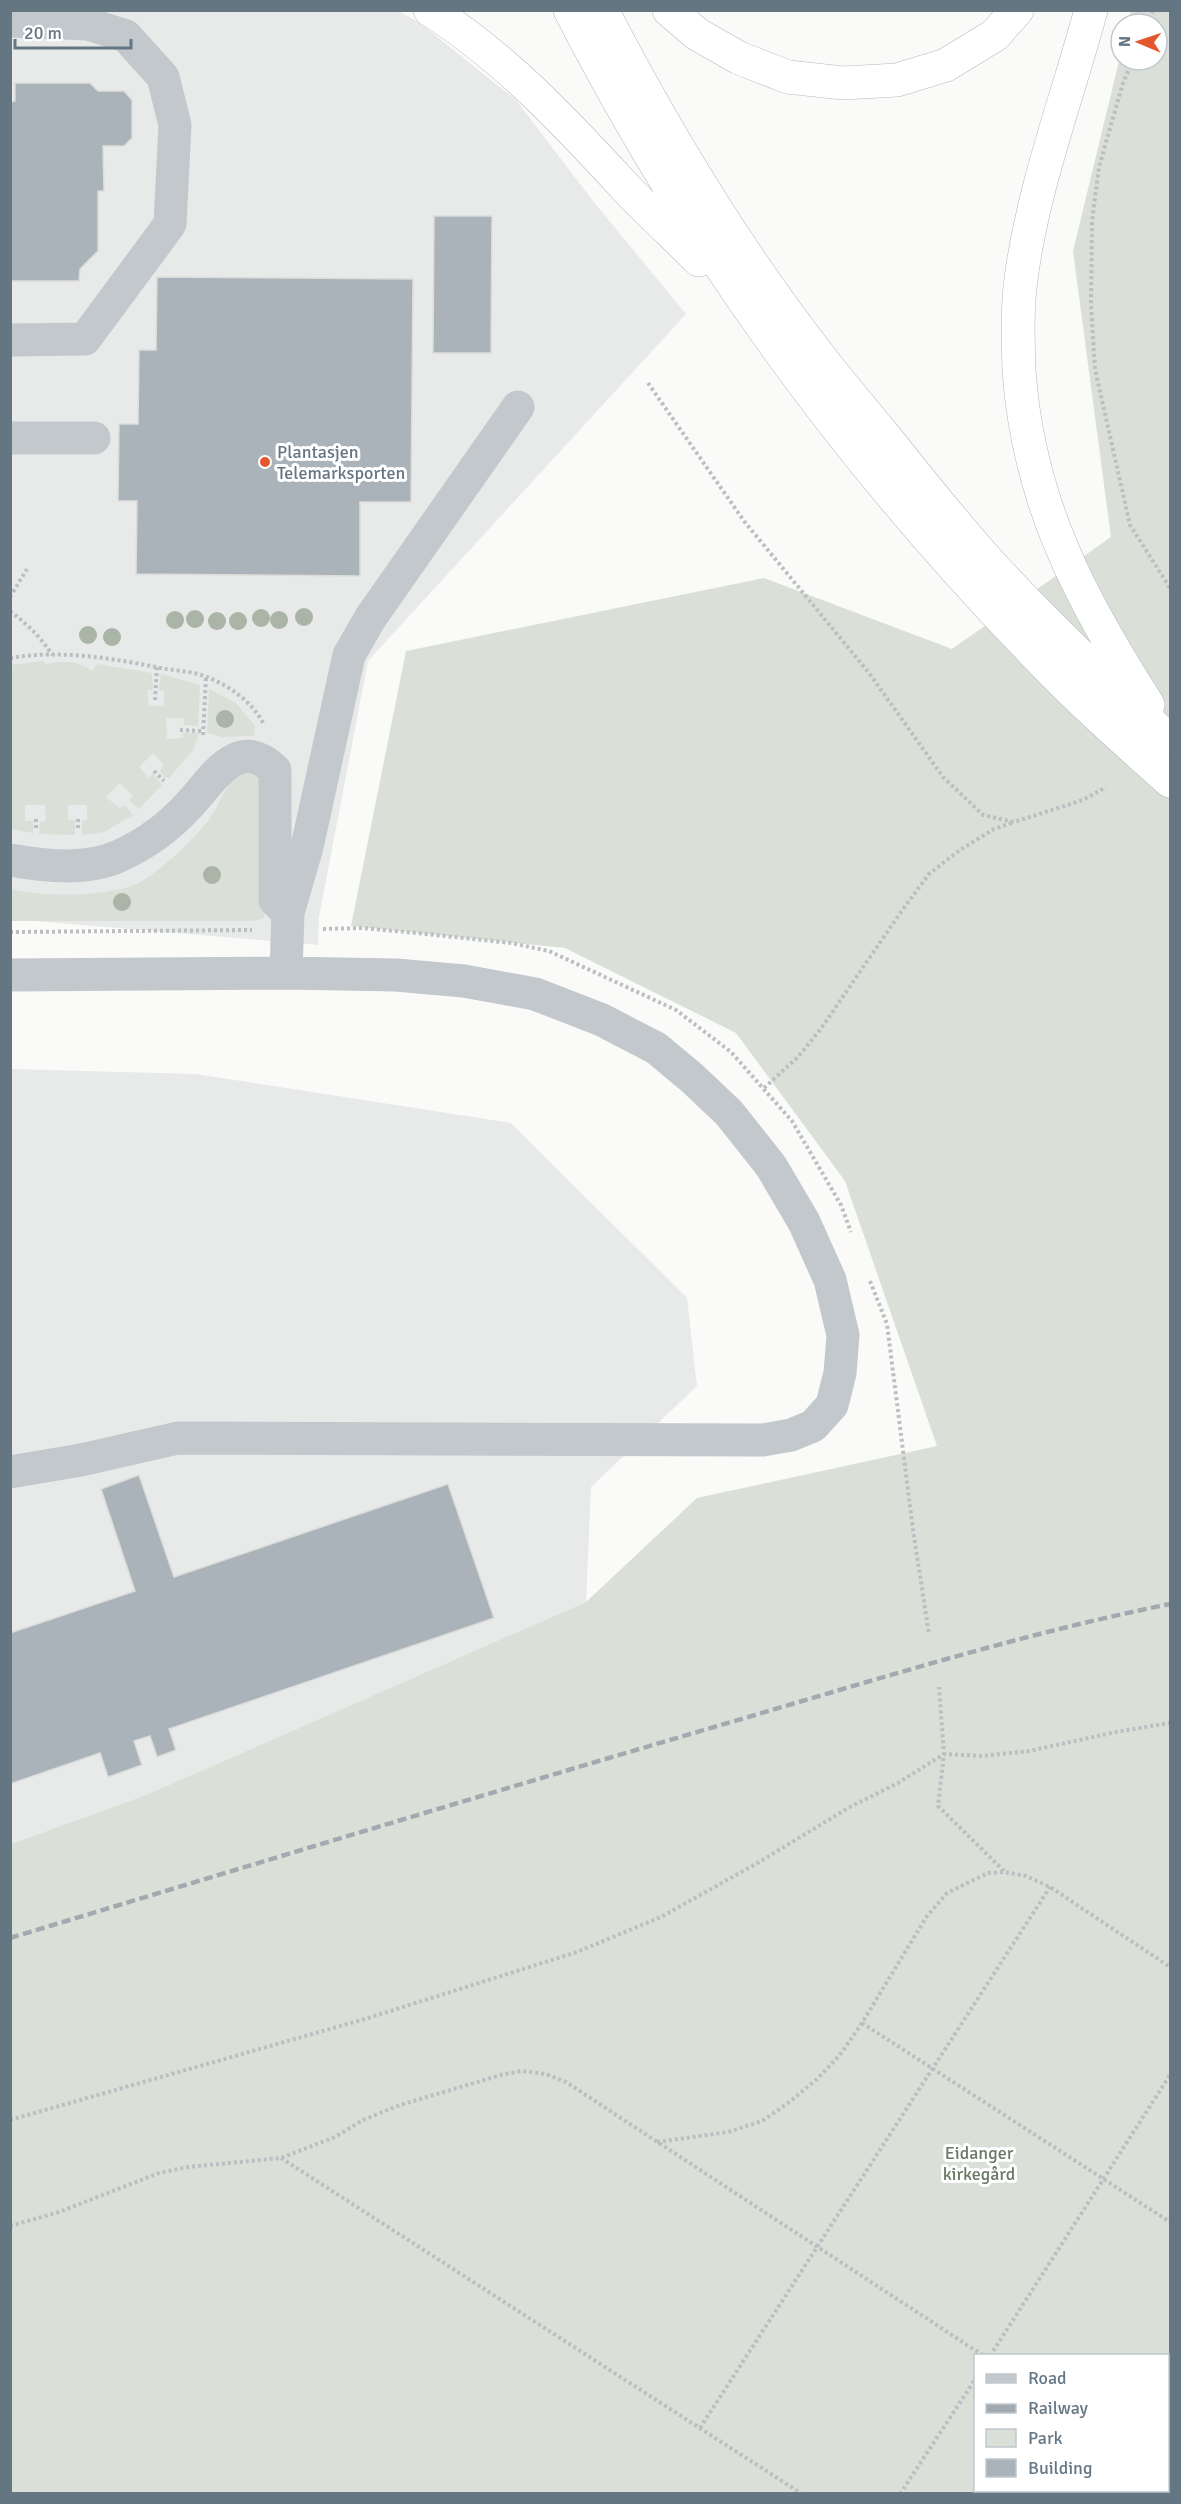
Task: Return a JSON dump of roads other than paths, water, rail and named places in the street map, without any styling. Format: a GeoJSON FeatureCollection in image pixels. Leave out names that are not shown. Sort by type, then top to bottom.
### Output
{"type":"FeatureCollection","features":[{"type":"Feature","properties":{"kind":"highway"},"geometry":{"type":"LineString","coordinates":[[430,10],[509,69],[569,125],[629,191],[746,306]]}},
{"type":"Feature","properties":{"kind":"highway"},"geometry":{"type":"LineString","coordinates":[[570,10],[603,76],[645,149],[746,306],[804,386],[932,543],[1039,658],[1170,781]]}},
{"type":"Feature","properties":{"kind":"highway"},"geometry":{"type":"LineString","coordinates":[[602,10],[662,118],[714,204],[772,291],[826,364],[943,510],[996,570],[1061,638],[1170,740]]}},
{"type":"Feature","properties":{"kind":"highway"},"geometry":{"type":"LineString","coordinates":[[669,10],[697,34],[739,58],[788,77],[843,83],[897,80],[946,65],[995,35],[1017,10]]}},
{"type":"Feature","properties":{"kind":"highway"},"geometry":{"type":"LineString","coordinates":[[1091,10],[1041,183],[1028,238],[1021,279],[1017,336],[1021,388],[1027,441],[1039,491],[1061,549],[1090,608],[1170,740]]}},
{"type":"Feature","properties":{"kind":"street"},"geometry":{"type":"LineString","coordinates":[[10,21],[88,24],[126,36],[163,77],[175,125],[170,224],[92,330],[85,339],[10,340]]}},
{"type":"Feature","properties":{"kind":"street"},"geometry":{"type":"LineString","coordinates":[[286,973],[288,921],[307,847],[349,655],[371,617],[518,407]]}},
{"type":"Feature","properties":{"kind":"street"},"geometry":{"type":"LineString","coordinates":[[10,438],[94,438]]}},
{"type":"Feature","properties":{"kind":"street"},"geometry":{"type":"LineString","coordinates":[[10,860],[41,865],[80,865],[117,858],[151,840],[189,806],[220,767],[235,759],[251,758],[266,761],[275,770],[275,900],[288,921]]}},
{"type":"Feature","properties":{"kind":"street"},"geometry":{"type":"LineString","coordinates":[[10,975],[286,973],[396,975],[464,981],[535,994],[602,1020],[656,1048],[692,1078],[729,1113],[771,1166],[804,1222],[830,1280],[843,1335],[840,1372],[832,1406],[813,1426],[792,1435],[762,1440],[178,1438],[81,1460],[10,1472]]}},
{"type":"Feature","properties":{"kind":"railway"},"geometry":{"type":"LineString","coordinates":[[10,1938],[884,1677],[1055,1630],[1170,1604]]}},
{"type":"Feature","properties":{"kind":"place","name":"Plantasjen Telemarksporten"},"geometry":{"type":"Point","coordinates":[265,462]}},
{"type":"Feature","properties":{"kind":"park label","name":"Eidanger kirkegård"},"geometry":{"type":"Point","coordinates":[979,2163]}}]}
